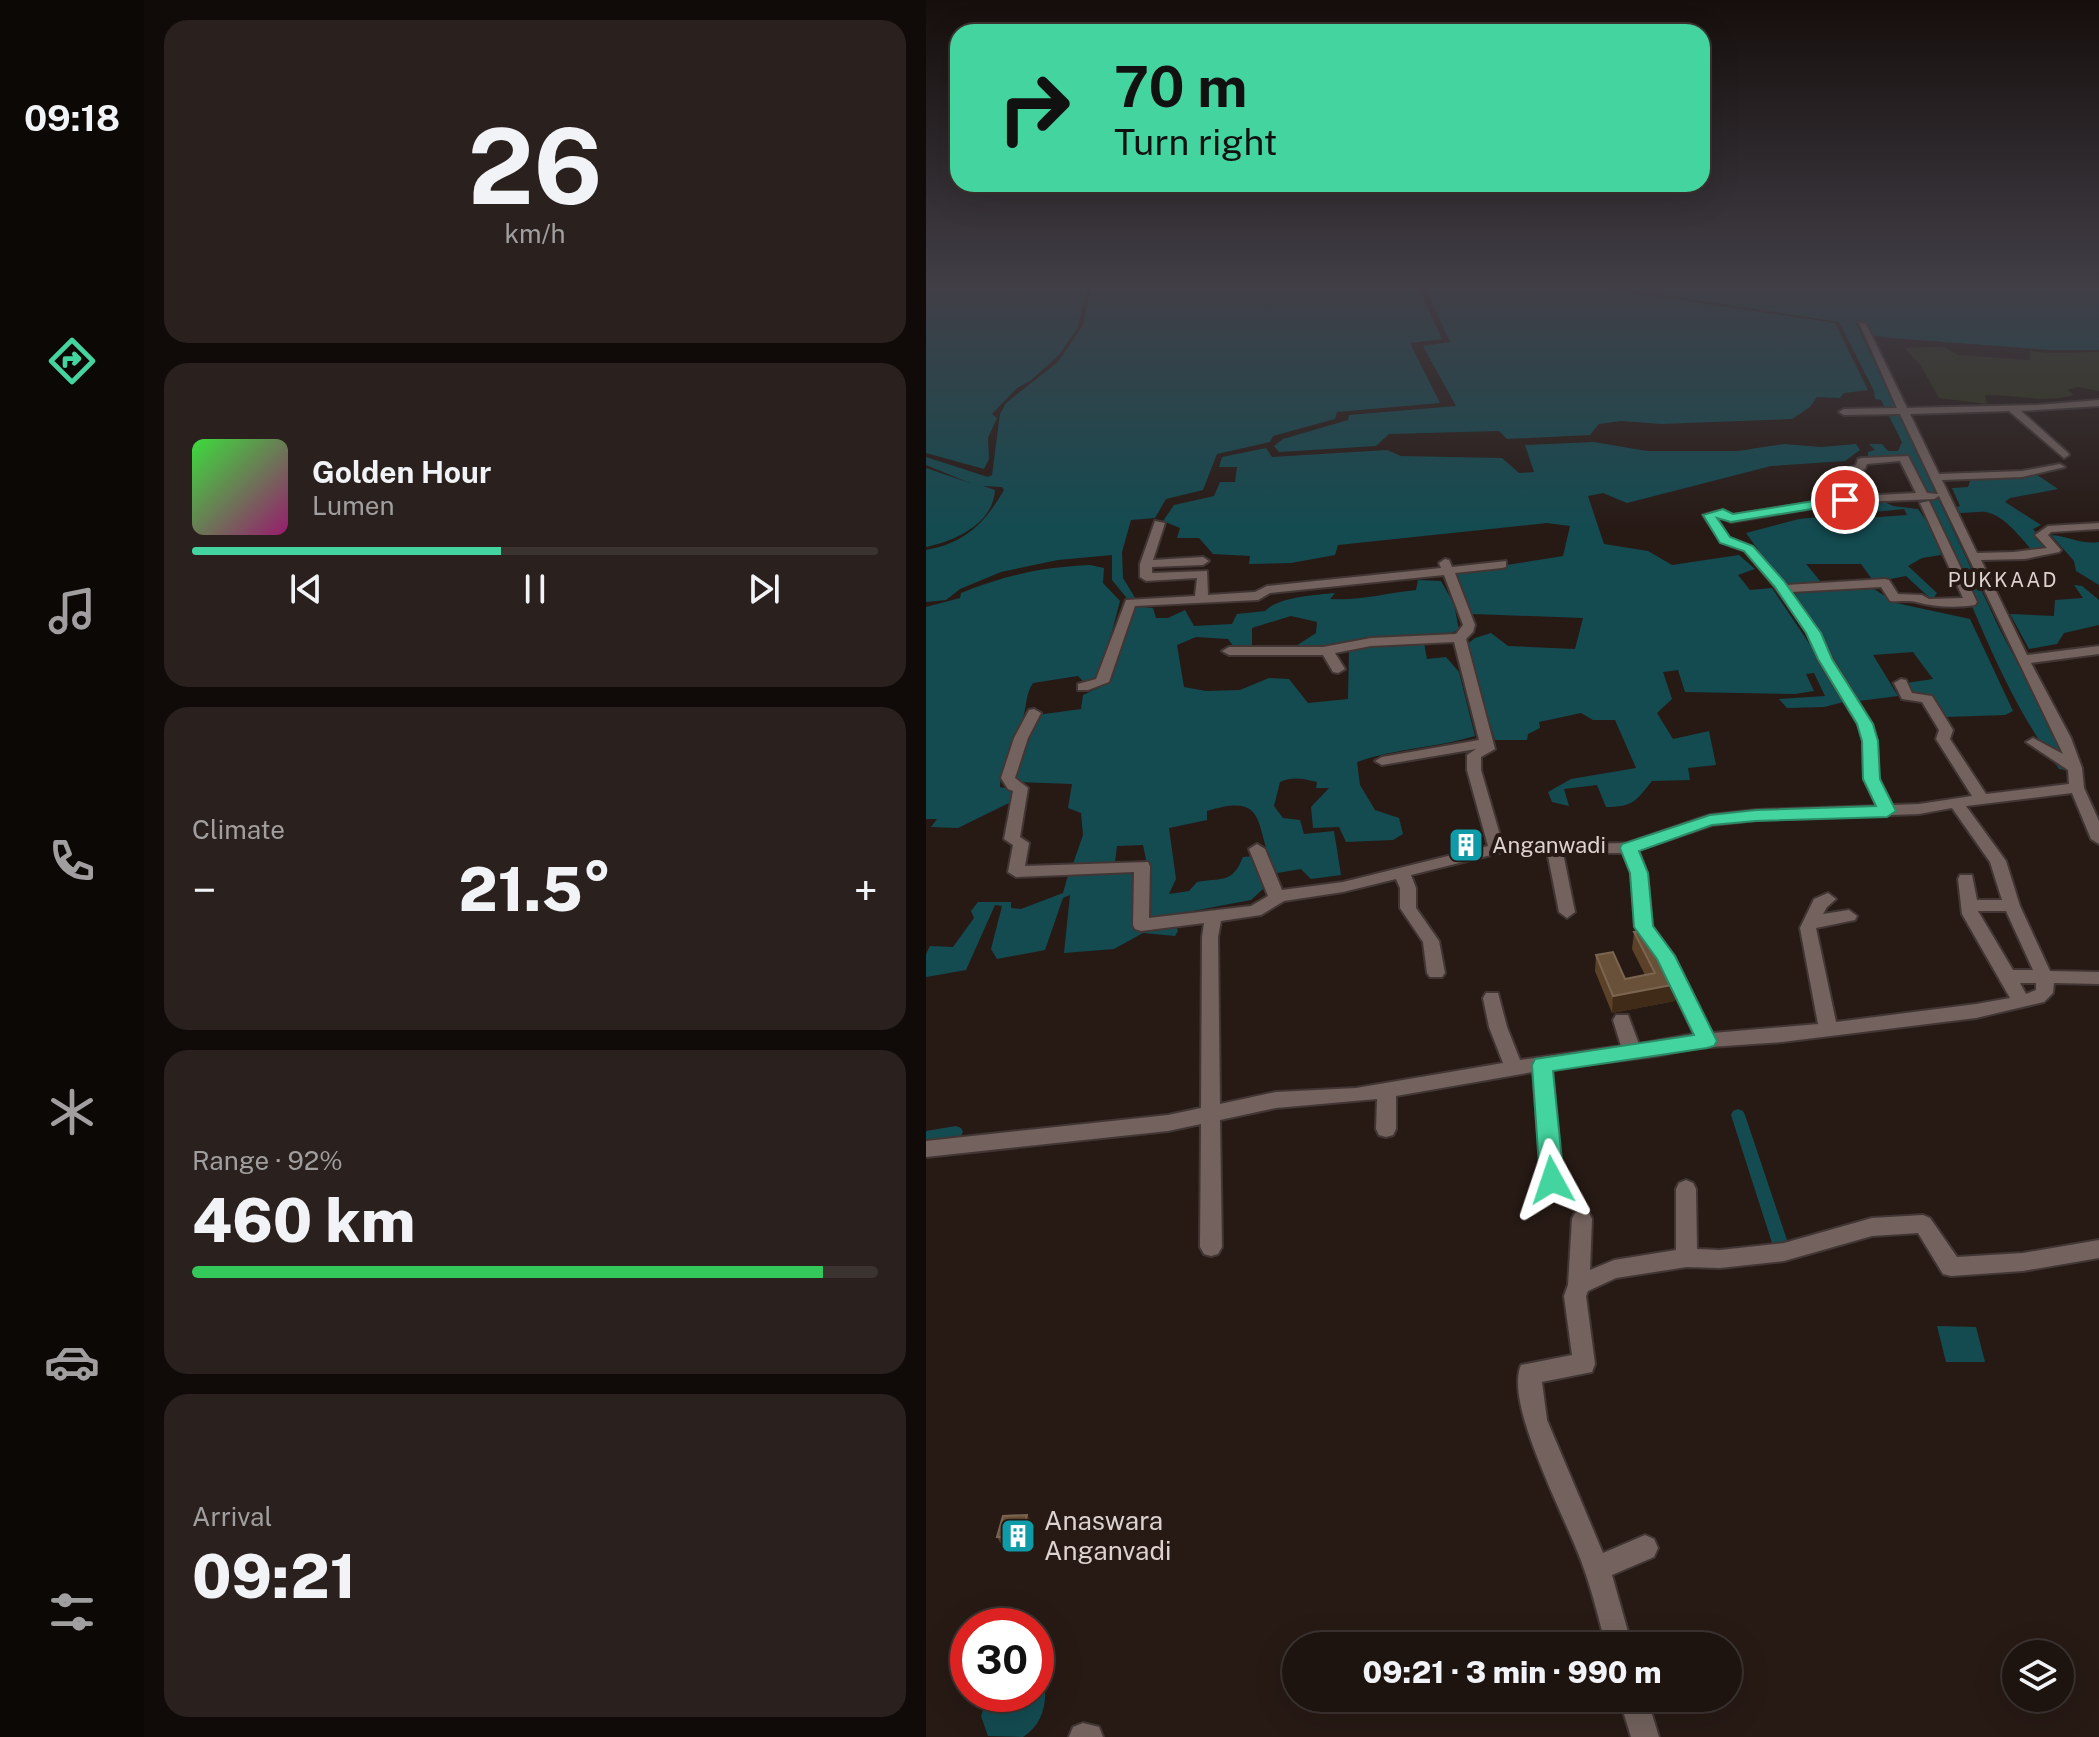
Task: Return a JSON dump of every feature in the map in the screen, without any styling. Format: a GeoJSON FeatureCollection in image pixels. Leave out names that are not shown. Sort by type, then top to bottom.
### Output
{"type":"FeatureCollection","features":[{"type":"Feature","properties":{"kind":"street"},"geometry":{"type":"LineString","coordinates":[[1883,368],[2023,660],[2064,738],[2075,768],[2077,788],[2099,839]]}},
{"type":"Feature","properties":{"kind":"street"},"geometry":{"type":"LineString","coordinates":[[1844,412],[2099,403]]}},
{"type":"Feature","properties":{"kind":"street"},"geometry":{"type":"LineString","coordinates":[[2010,407],[2064,455]]}},
{"type":"Feature","properties":{"kind":"street"},"geometry":{"type":"LineString","coordinates":[[1783,589],[1821,583],[1830,587],[1885,583],[1894,598],[1922,599],[1926,603],[1971,602],[1904,458],[1862,461],[1861,467],[1845,473],[1853,489],[1839,490],[1845,500],[1731,519],[1711,510],[1725,540],[1749,549],[1783,589],[1814,633],[1825,659],[1865,724],[1870,741],[1871,779],[1887,811]]}},
{"type":"Feature","properties":{"kind":"street"},"geometry":{"type":"LineString","coordinates":[[1934,477],[2022,474],[2060,467]]}},
{"type":"Feature","properties":{"kind":"street"},"geometry":{"type":"LineString","coordinates":[[1860,499],[1924,500],[1943,496]]}},
{"type":"Feature","properties":{"kind":"street"},"geometry":{"type":"LineString","coordinates":[[1159,523],[1146,564],[1146,577],[1203,574],[1201,600]]}},
{"type":"Feature","properties":{"kind":"street"},"geometry":{"type":"LineString","coordinates":[[1972,556],[2010,558],[2043,553],[2055,550],[2041,535],[2048,529],[2099,526]]}},
{"type":"Feature","properties":{"kind":"street"},"geometry":{"type":"LineString","coordinates":[[1146,564],[1203,561]]}},
{"type":"Feature","properties":{"kind":"street"},"geometry":{"type":"LineString","coordinates":[[1083,687],[1102,682],[1130,603],[1258,596],[1267,590],[1447,567],[1502,564]]}},
{"type":"Feature","properties":{"kind":"street"},"geometry":{"type":"LineString","coordinates":[[1229,651],[1327,650],[1371,642],[1459,638],[1467,632],[1469,625],[1447,567]]}},
{"type":"Feature","properties":{"kind":"street"},"geometry":{"type":"LineString","coordinates":[[1459,638],[1488,749],[1474,755],[1473,765],[1495,845],[1500,848]]}},
{"type":"Feature","properties":{"kind":"street"},"geometry":{"type":"LineString","coordinates":[[1327,650],[1338,669]]}},
{"type":"Feature","properties":{"kind":"street"},"geometry":{"type":"LineString","coordinates":[[2023,660],[2099,650]]}},
{"type":"Feature","properties":{"kind":"street"},"geometry":{"type":"LineString","coordinates":[[1901,683],[1909,697],[1927,699],[1946,730],[1943,739],[1982,799]]}},
{"type":"Feature","properties":{"kind":"street"},"geometry":{"type":"LineString","coordinates":[[1034,713],[1021,738],[1008,778],[1013,786],[1021,788],[1012,839],[1021,843],[1016,872],[1142,866],[1141,925],[1255,911],[1277,899],[1343,887],[1500,848],[1629,848],[1710,820],[1756,815],[1887,811],[2077,788]]}},
{"type":"Feature","properties":{"kind":"street"},"geometry":{"type":"LineString","coordinates":[[2033,742],[2075,768]]}},
{"type":"Feature","properties":{"kind":"street"},"geometry":{"type":"LineString","coordinates":[[1382,761],[1486,743]]}},
{"type":"Feature","properties":{"kind":"street"},"geometry":{"type":"LineString","coordinates":[[926,1149],[1168,1123],[1276,1100],[1387,1091],[1632,1051],[1976,1011],[2021,1002],[2044,993],[2047,988],[2044,976],[2012,906],[1998,861],[1957,804]]}},
{"type":"Feature","properties":{"kind":"street"},"geometry":{"type":"LineString","coordinates":[[1554,846],[1567,912]]}},
{"type":"Feature","properties":{"kind":"street"},"geometry":{"type":"LineString","coordinates":[[1629,848],[1639,873],[1644,927],[1665,956],[1707,1041]]}},
{"type":"Feature","properties":{"kind":"street"},"geometry":{"type":"LineString","coordinates":[[1257,849],[1277,899]]}},
{"type":"Feature","properties":{"kind":"street"},"geometry":{"type":"LineString","coordinates":[[1401,871],[1408,888],[1408,908],[1431,941],[1436,973]]}},
{"type":"Feature","properties":{"kind":"street"},"geometry":{"type":"LineString","coordinates":[[1966,879],[1970,914],[2021,1002]]}},
{"type":"Feature","properties":{"kind":"street"},"geometry":{"type":"LineString","coordinates":[[1828,899],[1820,903],[1808,928],[1828,1029]]}},
{"type":"Feature","properties":{"kind":"street"},"geometry":{"type":"LineString","coordinates":[[1968,905],[2012,906]]}},
{"type":"Feature","properties":{"kind":"street"},"geometry":{"type":"LineString","coordinates":[[1211,1247],[1210,937],[1214,916]]}},
{"type":"Feature","properties":{"kind":"street"},"geometry":{"type":"LineString","coordinates":[[1811,922],[1849,916]]}},
{"type":"Feature","properties":{"kind":"street"},"geometry":{"type":"LineString","coordinates":[[2008,976],[2099,978]]}},
{"type":"Feature","properties":{"kind":"street"},"geometry":{"type":"LineString","coordinates":[[1492,998],[1493,1011],[1515,1070]]}},
{"type":"Feature","properties":{"kind":"street"},"geometry":{"type":"LineString","coordinates":[[1622,1020],[1632,1051]]}},
{"type":"Feature","properties":{"kind":"street"},"geometry":{"type":"LineString","coordinates":[[1542,1065],[1552,1180]]}},
{"type":"Feature","properties":{"kind":"street"},"geometry":{"type":"LineString","coordinates":[[1386,1129],[1387,1091]]}},
{"type":"Feature","properties":{"kind":"street"},"geometry":{"type":"LineString","coordinates":[[1686,1189],[1687,1258]]}},
{"type":"Feature","properties":{"kind":"street"},"geometry":{"type":"LineString","coordinates":[[1582,1219],[1579,1285],[1575,1296],[1584,1364],[1529,1373],[1535,1420],[1597,1568],[1615,1632]]}},
{"type":"Feature","properties":{"kind":"street"},"geometry":{"type":"LineString","coordinates":[[1579,1285],[1614,1269],[1687,1258],[1720,1259],[1784,1252],[1872,1227],[1923,1224],[1951,1267],[2023,1262],[2099,1249]]}},
{"type":"Feature","properties":{"kind":"street"},"geometry":{"type":"LineString","coordinates":[[1597,1568],[1645,1548]]}},
{"type":"Feature","properties":{"kind":"street"},"geometry":{"type":"LineString","coordinates":[[1637,1712],[1645,1737]]}},
{"type":"Feature","properties":{"kind":"street"},"geometry":{"type":"LineString","coordinates":[[1083,1737],[1089,1737]]}},
{"type":"Feature","properties":{"kind":"green space"},"geometry":{"type":"Polygon","coordinates":[[[1922,368],[2099,368],[2099,391],[2078,387],[2067,390],[2074,395],[2063,398],[1985,395],[1987,404],[1939,398],[1922,368]]]}},
{"type":"Feature","properties":{"kind":"water"},"geometry":{"type":"Polygon","coordinates":[[[926,368],[1044,368],[1017,388],[992,414],[997,418],[988,438],[989,459],[984,469],[926,453],[926,368]]]}},
{"type":"Feature","properties":{"kind":"water"},"geometry":{"type":"Polygon","coordinates":[[[1050,368],[1423,368],[1440,403],[1337,412],[1335,419],[1273,436],[1270,442],[1217,454],[1203,490],[1166,499],[1155,518],[1131,520],[1122,552],[1123,578],[1137,601],[1130,602],[1112,580],[1112,555],[1058,560],[1001,572],[960,589],[946,600],[926,602],[926,550],[963,537],[981,522],[1004,490],[1002,487],[983,486],[995,490],[993,502],[980,521],[960,535],[926,547],[926,468],[970,483],[926,465],[926,457],[988,477],[992,475],[1000,414],[1006,403],[1050,368]]]}},
{"type":"Feature","properties":{"kind":"water"},"geometry":{"type":"Polygon","coordinates":[[[1435,368],[1857,368],[1868,390],[1844,393],[1840,398],[1817,397],[1810,407],[1792,419],[1661,424],[1621,421],[1599,424],[1590,435],[1507,439],[1499,431],[1389,434],[1376,446],[1279,452],[1274,446],[1283,439],[1348,420],[1349,415],[1456,406],[1435,368]]]}},
{"type":"Feature","properties":{"kind":"water"},"geometry":{"type":"Polygon","coordinates":[[[1862,368],[1877,368],[2000,630],[2059,741],[2066,770],[2059,769],[2013,694],[1904,456],[1868,456],[1868,452],[1875,450],[1869,444],[1882,444],[1888,451],[1898,451],[1902,442],[1881,400],[1875,399],[1862,368]]]}},
{"type":"Feature","properties":{"kind":"water"},"geometry":{"type":"Polygon","coordinates":[[[1594,442],[1647,451],[1738,451],[1784,444],[1821,447],[1856,444],[1860,450],[1845,461],[1771,466],[1627,503],[1603,493],[1588,496],[1604,544],[1648,551],[1672,565],[1739,555],[1755,569],[1738,575],[1750,590],[1772,588],[1848,701],[1824,707],[1787,708],[1779,699],[1825,696],[1814,673],[1806,674],[1814,691],[1795,694],[1685,692],[1678,670],[1663,672],[1672,699],[1657,713],[1673,739],[1709,731],[1716,765],[1688,768],[1690,780],[1652,781],[1638,798],[1622,806],[1606,807],[1597,785],[1564,789],[1569,806],[1552,802],[1548,792],[1571,779],[1636,768],[1615,720],[1593,720],[1581,713],[1539,722],[1540,728],[1528,734],[1527,740],[1495,740],[1466,645],[1475,638],[1491,633],[1508,646],[1575,649],[1583,618],[1472,614],[1450,574],[1563,556],[1570,526],[1547,523],[1338,545],[1335,555],[1291,563],[1249,564],[1250,556],[1213,554],[1199,538],[1177,538],[1180,528],[1163,521],[1174,505],[1214,496],[1220,482],[1235,482],[1237,467],[1219,467],[1222,457],[1266,448],[1272,457],[1387,450],[1401,456],[1502,458],[1519,473],[1534,472],[1525,445],[1594,442]]]}},
{"type":"Feature","properties":{"kind":"water"},"geometry":{"type":"Polygon","coordinates":[[[2036,474],[2058,489],[2010,498],[2005,502],[2041,525],[2033,529],[2049,548],[2031,549],[2011,527],[1993,514],[1960,513],[1957,507],[1960,506],[1952,488],[1968,487],[1971,478],[2036,474]]]}},
{"type":"Feature","properties":{"kind":"water"},"geometry":{"type":"Polygon","coordinates":[[[1880,500],[1893,506],[1918,509],[1936,535],[1941,555],[1922,558],[1908,566],[1937,593],[1932,600],[1906,576],[1874,582],[1861,564],[1806,564],[1821,582],[1785,587],[1746,533],[1799,519],[1838,515],[1850,519],[1907,515],[1904,509],[1854,514],[1842,505],[1880,500]]]}},
{"type":"Feature","properties":{"kind":"water"},"geometry":{"type":"Polygon","coordinates":[[[2051,535],[2099,542],[2099,585],[2076,571],[2074,561],[2051,535]]]}},
{"type":"Feature","properties":{"kind":"water"},"geometry":{"type":"Polygon","coordinates":[[[1090,565],[1104,568],[1103,583],[1120,601],[1100,677],[1085,683],[1078,676],[1033,683],[1001,777],[1000,787],[1015,790],[1013,801],[958,828],[931,827],[937,819],[926,819],[926,607],[960,598],[961,593],[993,581],[1040,570],[1090,565]]]}},
{"type":"Feature","properties":{"kind":"water"},"geometry":{"type":"Polygon","coordinates":[[[1418,580],[1441,581],[1454,604],[1459,630],[1445,635],[1349,641],[1314,650],[1295,650],[1296,646],[1316,633],[1317,622],[1291,616],[1252,628],[1252,646],[1234,647],[1228,639],[1196,637],[1177,645],[1184,687],[1206,691],[1240,690],[1269,678],[1289,679],[1308,703],[1348,699],[1349,648],[1424,643],[1427,659],[1446,657],[1459,672],[1475,736],[1357,762],[1360,785],[1375,810],[1399,818],[1403,834],[1393,840],[1346,842],[1339,827],[1313,828],[1311,807],[1329,788],[1316,788],[1317,782],[1303,779],[1280,782],[1274,806],[1283,818],[1300,820],[1304,834],[1334,831],[1341,875],[1311,879],[1301,869],[1277,873],[1252,811],[1242,806],[1228,806],[1207,811],[1207,820],[1169,828],[1176,879],[1169,894],[1189,891],[1197,882],[1230,876],[1243,857],[1254,856],[1263,889],[1251,900],[1145,920],[1147,864],[1143,845],[1117,846],[1115,862],[1073,864],[1083,835],[1081,813],[1068,808],[1072,784],[1014,782],[1037,715],[1081,709],[1083,695],[1104,685],[1130,606],[1153,608],[1156,618],[1168,618],[1185,610],[1194,626],[1232,624],[1237,614],[1265,611],[1288,600],[1335,593],[1330,599],[1352,599],[1416,590],[1418,580]]]}},
{"type":"Feature","properties":{"kind":"water"},"geometry":{"type":"Polygon","coordinates":[[[2074,585],[2082,586],[2099,600],[2099,625],[2064,633],[2057,644],[2029,649],[2010,614],[2054,616],[2055,600],[2083,598],[2074,585]]]}},
{"type":"Feature","properties":{"kind":"water"},"geometry":{"type":"Polygon","coordinates":[[[1874,589],[1896,603],[1970,619],[2013,711],[2005,715],[1945,717],[1928,695],[1911,696],[1906,683],[1933,679],[1913,652],[1873,655],[1898,696],[1859,701],[1794,592],[1874,589]]]}},
{"type":"Feature","properties":{"kind":"water"},"geometry":{"type":"Polygon","coordinates":[[[1137,868],[1133,924],[1175,923],[1178,931],[1175,936],[1143,933],[1114,949],[1064,953],[1070,895],[1063,898],[1045,950],[997,959],[991,949],[1002,906],[995,905],[966,970],[926,977],[926,954],[930,946],[953,947],[974,918],[971,911],[978,902],[1011,902],[1011,908],[1021,909],[1063,893],[1069,872],[1137,868]]]}},
{"type":"Feature","properties":{"kind":"water"},"geometry":{"type":"Polygon","coordinates":[[[1937,1326],[1976,1327],[1985,1362],[1946,1362],[1937,1326]]]}},
{"type":"Feature","properties":{"kind":"water"},"geometry":{"type":"Polygon","coordinates":[[[982,1712],[1042,1712],[1034,1728],[1023,1737],[988,1736],[982,1712]]]}},
{"type":"Feature","properties":{"kind":"building"},"geometry":{"type":"Polygon","coordinates":[[[1647,931],[1677,984],[1613,996],[1596,955],[1613,952],[1625,979],[1655,973],[1634,932],[1647,931]]]}},
{"type":"Feature","properties":{"kind":"building"},"geometry":{"type":"Polygon","coordinates":[[[1027,1515],[1022,1537],[997,1537],[1003,1516],[1027,1515]]]}},
{"type":"Feature","properties":{"kind":"waterway"},"geometry":{"type":"LineString","coordinates":[[1738,1115],[1781,1246]]}},
{"type":"Feature","properties":{"kind":"waterway"},"geometry":{"type":"LineString","coordinates":[[926,1137],[956,1132]]}},
{"type":"Feature","properties":{"kind":"place","name":"Anganwadi"},"geometry":{"type":"Point","coordinates":[1466,845]}},
{"type":"Feature","properties":{"kind":"place","name":"Anaswara Anganvadi"},"geometry":{"type":"Point","coordinates":[1018,1536]}},
{"type":"Feature","properties":{"kind":"district","name":"PUKKAAD"},"geometry":{"type":"Point","coordinates":[2003,580]}},
{"type":"Feature","properties":{"kind":"route"},"geometry":{"type":"LineString","coordinates":[[1552,1180],[1542,1065],[1580,1057],[1707,1041],[1665,956],[1644,927],[1639,873],[1629,848],[1710,820],[1756,815],[1887,811],[1871,779],[1870,741],[1865,724],[1825,659],[1814,633],[1749,549],[1725,540],[1709,515],[1723,513],[1731,519],[1845,500]]}}]}
